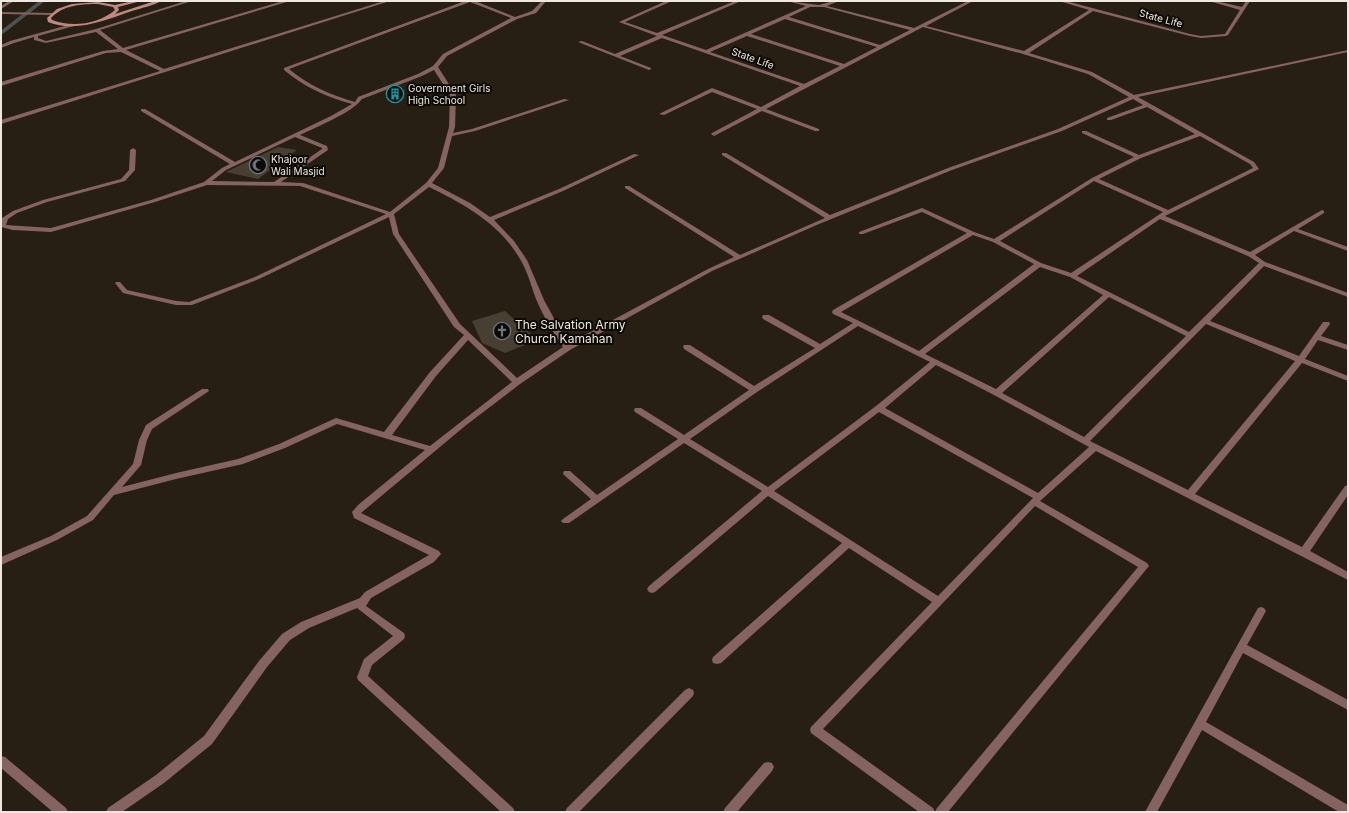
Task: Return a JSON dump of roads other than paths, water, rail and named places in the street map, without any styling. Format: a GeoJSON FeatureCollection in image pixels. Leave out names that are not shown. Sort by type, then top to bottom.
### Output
{"type":"FeatureCollection","features":[{"type":"Feature","properties":{"kind":"main road"},"geometry":{"type":"LineString","coordinates":[[139,1],[115,6],[108,2],[88,2],[66,7],[52,14],[49,18],[50,21],[55,23],[72,25],[105,19],[159,1]]}},
{"type":"Feature","properties":{"kind":"main road"},"geometry":{"type":"LineString","coordinates":[[105,19],[117,10],[115,6]]}},
{"type":"Feature","properties":{"kind":"street"},"geometry":{"type":"LineString","coordinates":[[1,8],[12,1]]}},
{"type":"Feature","properties":{"kind":"street"},"geometry":{"type":"LineString","coordinates":[[36,36],[36,39],[46,42],[97,30],[190,1]]}},
{"type":"Feature","properties":{"kind":"street"},"geometry":{"type":"LineString","coordinates":[[264,1],[273,5]]}},
{"type":"Feature","properties":{"kind":"street"},"geometry":{"type":"LineString","coordinates":[[1,84],[106,52],[122,50],[288,1]]}},
{"type":"Feature","properties":{"kind":"street"},"geometry":{"type":"LineString","coordinates":[[1,122],[388,1]]}},
{"type":"Feature","properties":{"kind":"street"},"geometry":{"type":"LineString","coordinates":[[356,104],[321,93],[296,78],[286,69],[470,1],[515,18]]}},
{"type":"Feature","properties":{"kind":"street"},"geometry":{"type":"LineString","coordinates":[[206,183],[224,169],[333,117],[356,104],[360,98],[420,75],[435,67],[445,55],[515,18],[534,12],[544,1]]}},
{"type":"Feature","properties":{"kind":"street","name":"State Life"},"geometry":{"type":"LineString","coordinates":[[668,1],[621,22],[708,51],[804,86]]}},
{"type":"Feature","properties":{"kind":"street"},"geometry":{"type":"LineString","coordinates":[[615,56],[739,1]]}},
{"type":"Feature","properties":{"kind":"street"},"geometry":{"type":"LineString","coordinates":[[789,1],[808,6],[826,6],[914,30]]}},
{"type":"Feature","properties":{"kind":"street"},"geometry":{"type":"LineString","coordinates":[[826,6],[837,1]]}},
{"type":"Feature","properties":{"kind":"street"},"geometry":{"type":"LineString","coordinates":[[714,134],[804,86],[971,1]]}},
{"type":"Feature","properties":{"kind":"street"},"geometry":{"type":"LineString","coordinates":[[1061,1],[1093,9]]}},
{"type":"Feature","properties":{"kind":"street"},"geometry":{"type":"LineString","coordinates":[[1210,1],[1243,9]]}},
{"type":"Feature","properties":{"kind":"street","name":"State Life"},"geometry":{"type":"LineString","coordinates":[[1093,9],[1190,35],[1201,37],[1226,36],[1248,1]]}},
{"type":"Feature","properties":{"kind":"street"},"geometry":{"type":"LineString","coordinates":[[708,51],[808,6]]}},
{"type":"Feature","properties":{"kind":"street"},"geometry":{"type":"LineString","coordinates":[[1025,53],[1093,9]]}},
{"type":"Feature","properties":{"kind":"street"},"geometry":{"type":"LineString","coordinates":[[1,13],[52,14]]}},
{"type":"Feature","properties":{"kind":"street"},"geometry":{"type":"LineString","coordinates":[[785,17],[881,47]]}},
{"type":"Feature","properties":{"kind":"street"},"geometry":{"type":"LineString","coordinates":[[1,47],[12,42],[72,25]]}},
{"type":"Feature","properties":{"kind":"street"},"geometry":{"type":"LineString","coordinates":[[923,26],[1025,53],[1090,73],[1252,163],[1256,169],[1160,216],[1072,276]]}},
{"type":"Feature","properties":{"kind":"street"},"geometry":{"type":"LineString","coordinates":[[97,30],[122,50],[164,71]]}},
{"type":"Feature","properties":{"kind":"street"},"geometry":{"type":"LineString","coordinates":[[747,34],[845,66]]}},
{"type":"Feature","properties":{"kind":"street"},"geometry":{"type":"LineString","coordinates":[[580,42],[649,69]]}},
{"type":"Feature","properties":{"kind":"street"},"geometry":{"type":"LineString","coordinates":[[509,812],[362,677],[368,662],[400,636],[361,607],[363,601],[368,595],[431,559],[436,554],[357,516],[356,512],[517,382],[567,348],[710,270],[830,218],[950,169],[1060,130],[1133,97],[1348,51]]}},
{"type":"Feature","properties":{"kind":"street"},"geometry":{"type":"LineString","coordinates":[[118,283],[125,292],[176,303],[190,304],[258,278],[391,214],[428,184],[441,168],[452,126],[453,95],[435,67]]}},
{"type":"Feature","properties":{"kind":"street"},"geometry":{"type":"LineString","coordinates":[[662,114],[712,90],[817,130]]}},
{"type":"Feature","properties":{"kind":"street"},"geometry":{"type":"LineString","coordinates":[[450,135],[473,130],[566,100]]}},
{"type":"Feature","properties":{"kind":"street"},"geometry":{"type":"LineString","coordinates":[[1109,119],[1147,105]]}},
{"type":"Feature","properties":{"kind":"street"},"geometry":{"type":"LineString","coordinates":[[143,110],[235,164]]}},
{"type":"Feature","properties":{"kind":"street"},"geometry":{"type":"LineString","coordinates":[[1084,132],[1139,157]]}},
{"type":"Feature","properties":{"kind":"street"},"geometry":{"type":"LineString","coordinates":[[995,241],[1094,179],[1139,157],[1200,134]]}},
{"type":"Feature","properties":{"kind":"street"},"geometry":{"type":"LineString","coordinates":[[276,183],[325,150],[325,147],[295,135]]}},
{"type":"Feature","properties":{"kind":"street"},"geometry":{"type":"LineString","coordinates":[[133,150],[132,170],[122,180],[112,184],[67,194],[15,212],[5,218],[2,226],[51,230],[146,203],[206,183],[301,184],[391,214]]}},
{"type":"Feature","properties":{"kind":"street"},"geometry":{"type":"LineString","coordinates":[[490,219],[561,190],[636,154]]}},
{"type":"Feature","properties":{"kind":"street"},"geometry":{"type":"LineString","coordinates":[[724,154],[830,218]]}},
{"type":"Feature","properties":{"kind":"street"},"geometry":{"type":"LineString","coordinates":[[1094,179],[1168,212]]}},
{"type":"Feature","properties":{"kind":"street"},"geometry":{"type":"LineString","coordinates":[[428,184],[474,207],[494,222],[522,256],[541,302],[567,348]]}},
{"type":"Feature","properties":{"kind":"street"},"geometry":{"type":"LineString","coordinates":[[627,187],[739,257]]}},
{"type":"Feature","properties":{"kind":"street"},"geometry":{"type":"LineString","coordinates":[[861,233],[922,210],[972,233],[995,241],[1039,264],[1072,276],[1107,295],[1191,336]]}},
{"type":"Feature","properties":{"kind":"street"},"geometry":{"type":"LineString","coordinates":[[1250,255],[1322,212]]}},
{"type":"Feature","properties":{"kind":"street"},"geometry":{"type":"LineString","coordinates":[[391,214],[396,234],[457,325],[517,382]]}},
{"type":"Feature","properties":{"kind":"street"},"geometry":{"type":"LineString","coordinates":[[1160,216],[1250,255],[1263,264],[1348,295]]}},
{"type":"Feature","properties":{"kind":"street"},"geometry":{"type":"LineString","coordinates":[[1293,229],[1348,249]]}},
{"type":"Feature","properties":{"kind":"street"},"geometry":{"type":"LineString","coordinates":[[972,233],[836,312],[997,393],[1094,447],[1304,552],[1348,576]]}},
{"type":"Feature","properties":{"kind":"street"},"geometry":{"type":"LineString","coordinates":[[920,354],[1039,264]]}},
{"type":"Feature","properties":{"kind":"street"},"geometry":{"type":"LineString","coordinates":[[1085,441],[1263,264]]}},
{"type":"Feature","properties":{"kind":"street"},"geometry":{"type":"LineString","coordinates":[[997,393],[1107,295]]}},
{"type":"Feature","properties":{"kind":"street"},"geometry":{"type":"LineString","coordinates":[[766,317],[819,347]]}},
{"type":"Feature","properties":{"kind":"street"},"geometry":{"type":"LineString","coordinates":[[1204,321],[1348,379]]}},
{"type":"Feature","properties":{"kind":"street"},"geometry":{"type":"LineString","coordinates":[[566,521],[754,390],[858,323]]}},
{"type":"Feature","properties":{"kind":"street"},"geometry":{"type":"LineString","coordinates":[[1189,495],[1300,360],[1326,324]]}},
{"type":"Feature","properties":{"kind":"street"},"geometry":{"type":"LineString","coordinates":[[386,436],[433,374],[468,335]]}},
{"type":"Feature","properties":{"kind":"street"},"geometry":{"type":"LineString","coordinates":[[1318,337],[1348,348]]}},
{"type":"Feature","properties":{"kind":"street"},"geometry":{"type":"LineString","coordinates":[[687,347],[754,390]]}},
{"type":"Feature","properties":{"kind":"street"},"geometry":{"type":"LineString","coordinates":[[652,589],[768,491],[878,408],[935,362]]}},
{"type":"Feature","properties":{"kind":"street"},"geometry":{"type":"LineString","coordinates":[[1,561],[54,538],[90,518],[110,493],[137,465],[143,440],[149,427],[205,391]]}},
{"type":"Feature","properties":{"kind":"street"},"geometry":{"type":"LineString","coordinates":[[878,408],[1037,500],[1144,566],[941,812]]}},
{"type":"Feature","properties":{"kind":"street"},"geometry":{"type":"LineString","coordinates":[[638,410],[768,491],[938,601]]}},
{"type":"Feature","properties":{"kind":"street"},"geometry":{"type":"LineString","coordinates":[[110,493],[176,476],[240,462],[282,446],[336,421],[431,450]]}},
{"type":"Feature","properties":{"kind":"street"},"geometry":{"type":"LineString","coordinates":[[929,812],[815,730],[1037,500],[1094,447]]}},
{"type":"Feature","properties":{"kind":"street"},"geometry":{"type":"LineString","coordinates":[[567,473],[597,500]]}},
{"type":"Feature","properties":{"kind":"street"},"geometry":{"type":"LineString","coordinates":[[1304,552],[1347,490]]}},
{"type":"Feature","properties":{"kind":"street"},"geometry":{"type":"LineString","coordinates":[[717,660],[848,543]]}},
{"type":"Feature","properties":{"kind":"street"},"geometry":{"type":"LineString","coordinates":[[112,812],[160,779],[208,740],[263,664],[286,637],[305,625],[363,601]]}},
{"type":"Feature","properties":{"kind":"street"},"geometry":{"type":"LineString","coordinates":[[1151,812],[1261,611]]}},
{"type":"Feature","properties":{"kind":"street"},"geometry":{"type":"LineString","coordinates":[[1241,647],[1348,705]]}},
{"type":"Feature","properties":{"kind":"street"},"geometry":{"type":"LineString","coordinates":[[571,812],[689,693]]}},
{"type":"Feature","properties":{"kind":"street"},"geometry":{"type":"LineString","coordinates":[[1200,722],[1348,811]]}},
{"type":"Feature","properties":{"kind":"street"},"geometry":{"type":"LineString","coordinates":[[1,761],[62,812]]}},
{"type":"Feature","properties":{"kind":"street"},"geometry":{"type":"LineString","coordinates":[[729,812],[768,767]]}},
{"type":"Feature","properties":{"kind":"waterway"},"geometry":{"type":"LineString","coordinates":[[1,33],[42,1]]}},
{"type":"Feature","properties":{"kind":"place","name":"Government Girls High School"},"geometry":{"type":"Point","coordinates":[395,94]}},
{"type":"Feature","properties":{"kind":"place","name":"Khajoor Wali Masjid"},"geometry":{"type":"Point","coordinates":[258,165]}},
{"type":"Feature","properties":{"kind":"place","name":"The Salvation Army Church Kamahan"},"geometry":{"type":"Point","coordinates":[502,331]}}]}
